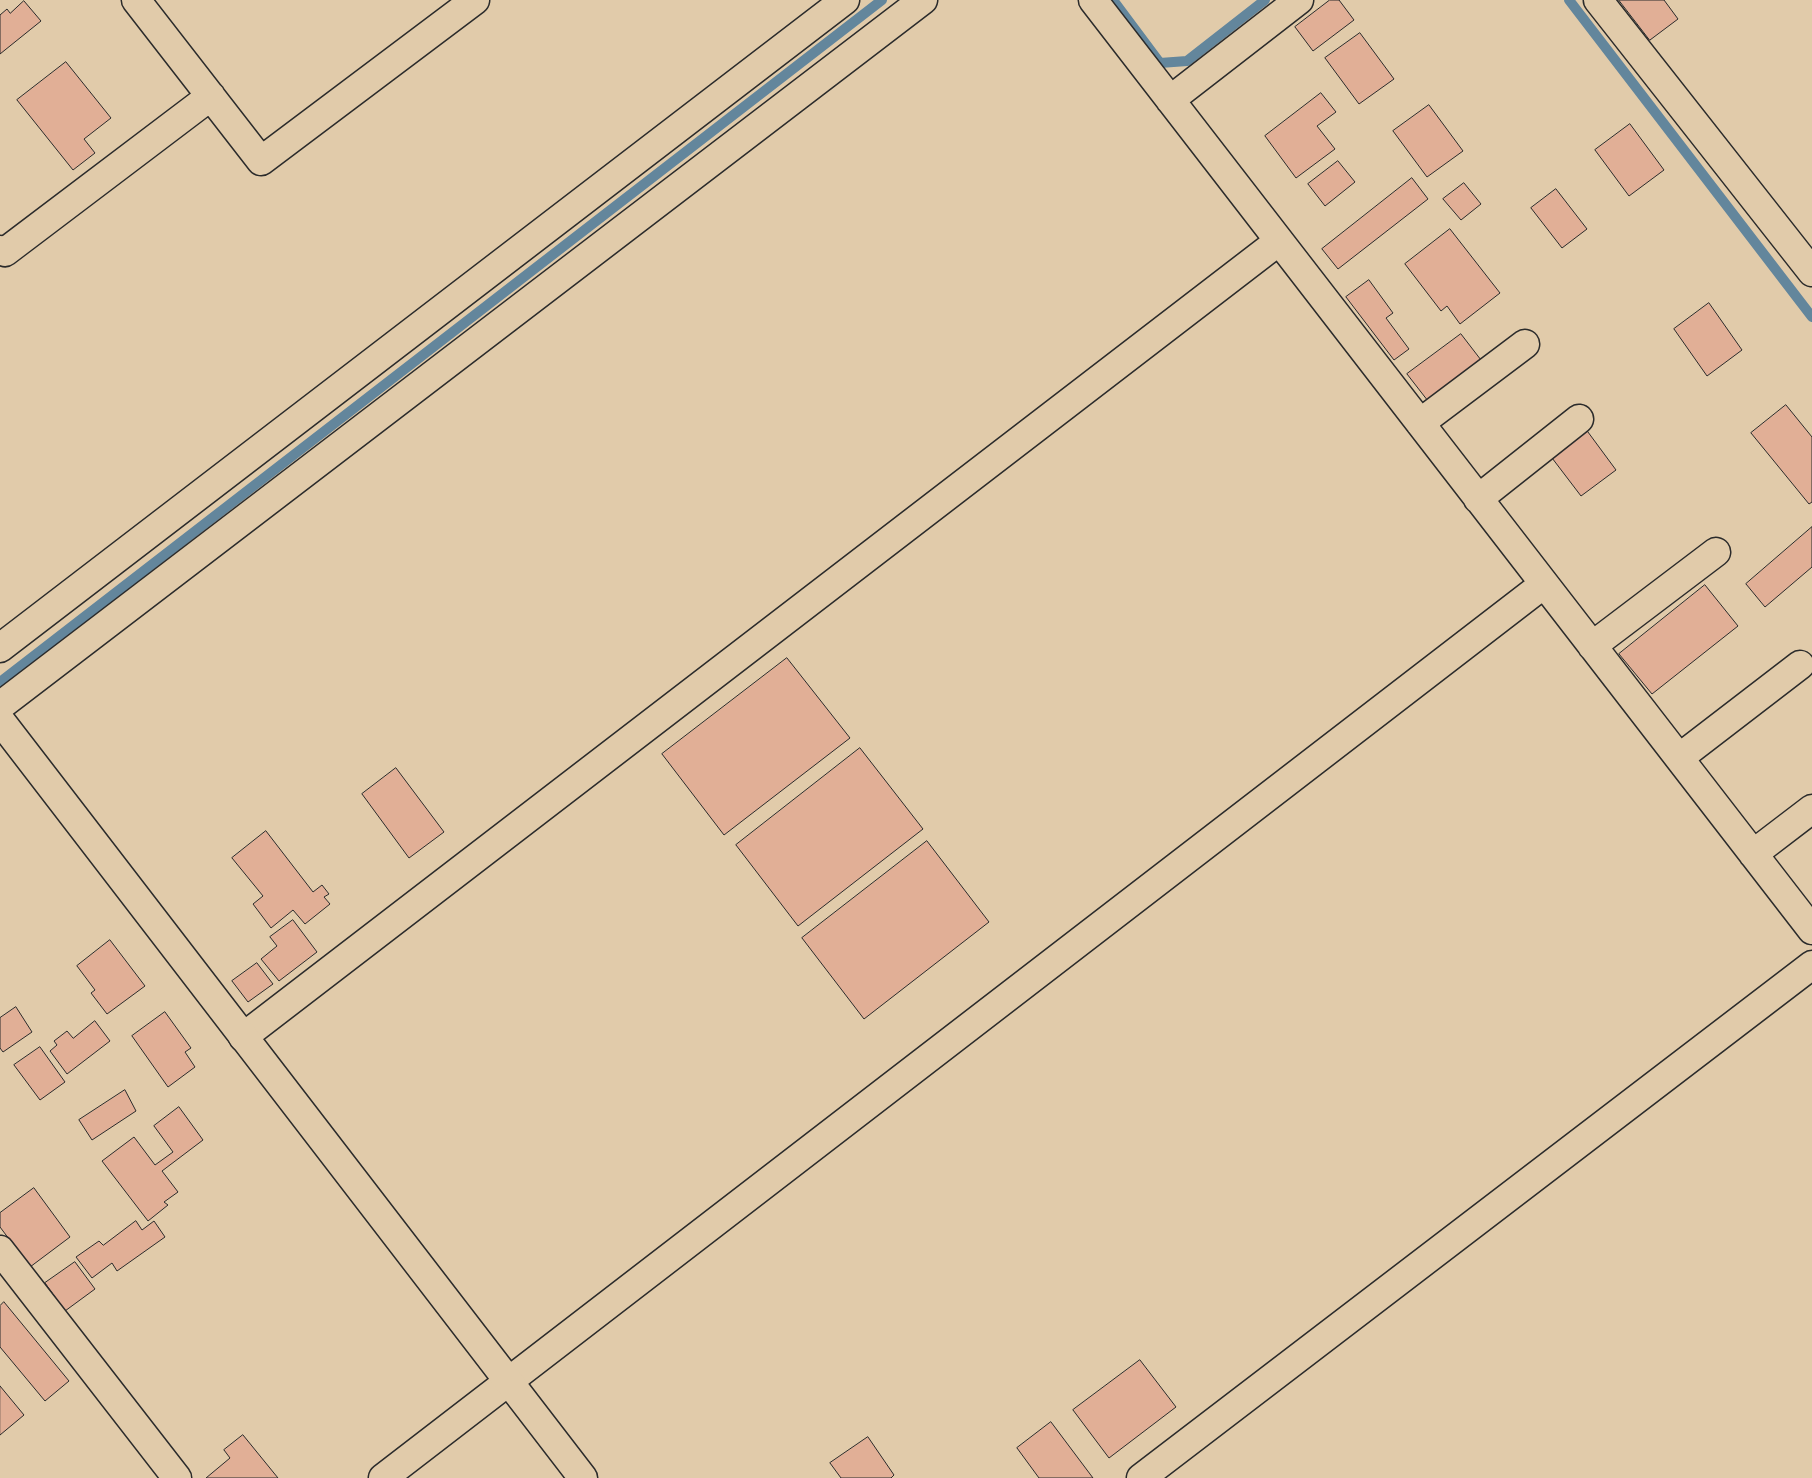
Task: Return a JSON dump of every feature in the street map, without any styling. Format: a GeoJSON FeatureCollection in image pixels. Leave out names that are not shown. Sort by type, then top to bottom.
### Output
{"type":"FeatureCollection","features":[{"type":"Feature","properties":{"kind":"street"},"geometry":{"type":"LineString","coordinates":[[136,0],[261,161],[475,0]]}},
{"type":"Feature","properties":{"kind":"street"},"geometry":{"type":"LineString","coordinates":[[0,648],[845,0]]}},
{"type":"Feature","properties":{"kind":"street"},"geometry":{"type":"LineString","coordinates":[[0,706],[923,0]]}},
{"type":"Feature","properties":{"kind":"street"},"geometry":{"type":"LineString","coordinates":[[1093,0],[1812,930]]}},
{"type":"Feature","properties":{"kind":"street"},"geometry":{"type":"LineString","coordinates":[[1170,100],[1300,0]]}},
{"type":"Feature","properties":{"kind":"street"},"geometry":{"type":"LineString","coordinates":[[1598,0],[1812,272]]}},
{"type":"Feature","properties":{"kind":"street"},"geometry":{"type":"LineString","coordinates":[[0,250],[5,252],[211,96]]}},
{"type":"Feature","properties":{"kind":"street"},"geometry":{"type":"LineString","coordinates":[[243,1037],[1279,241]]}},
{"type":"Feature","properties":{"kind":"street"},"geometry":{"type":"LineString","coordinates":[[1420,423],[1525,344]]}},
{"type":"Feature","properties":{"kind":"street"},"geometry":{"type":"LineString","coordinates":[[1478,499],[1579,419]]}},
{"type":"Feature","properties":{"kind":"street"},"geometry":{"type":"LineString","coordinates":[[1592,646],[1716,552]]}},
{"type":"Feature","properties":{"kind":"street"},"geometry":{"type":"LineString","coordinates":[[383,1478],[1544,584]]}},
{"type":"Feature","properties":{"kind":"street"},"geometry":{"type":"LineString","coordinates":[[1679,758],[1800,665]]}},
{"type":"Feature","properties":{"kind":"street"},"geometry":{"type":"LineString","coordinates":[[0,720],[582,1478]]}},
{"type":"Feature","properties":{"kind":"street"},"geometry":{"type":"LineString","coordinates":[[1753,854],[1812,808]]}},
{"type":"Feature","properties":{"kind":"street"},"geometry":{"type":"LineString","coordinates":[[1141,1478],[1812,965]]}},
{"type":"Feature","properties":{"kind":"street"},"geometry":{"type":"LineString","coordinates":[[4,1262],[177,1478]]}},
{"type":"Feature","properties":{"kind":"building"},"geometry":{"type":"Polygon","coordinates":[[[1330,0],[1339,0],[1354,20],[1313,51],[1295,27],[1330,0]]]}},
{"type":"Feature","properties":{"kind":"building"},"geometry":{"type":"Polygon","coordinates":[[[1619,0],[1664,0],[1678,19],[1650,40],[1619,0]]]}},
{"type":"Feature","properties":{"kind":"building"},"geometry":{"type":"Polygon","coordinates":[[[24,1],[41,21],[0,54],[0,15],[7,9],[10,13],[24,1]]]}},
{"type":"Feature","properties":{"kind":"building"},"geometry":{"type":"Polygon","coordinates":[[[1360,33],[1394,79],[1359,104],[1325,58],[1360,33]]]}},
{"type":"Feature","properties":{"kind":"building"},"geometry":{"type":"Polygon","coordinates":[[[66,62],[111,118],[84,139],[95,153],[73,170],[17,100],[66,62]]]}},
{"type":"Feature","properties":{"kind":"building"},"geometry":{"type":"Polygon","coordinates":[[[1321,93],[1336,112],[1317,126],[1335,149],[1296,178],[1265,136],[1321,93]]]}},
{"type":"Feature","properties":{"kind":"building"},"geometry":{"type":"Polygon","coordinates":[[[1429,105],[1463,151],[1427,177],[1393,131],[1429,105]]]}},
{"type":"Feature","properties":{"kind":"building"},"geometry":{"type":"Polygon","coordinates":[[[1630,124],[1664,170],[1629,196],[1595,150],[1630,124]]]}},
{"type":"Feature","properties":{"kind":"building"},"geometry":{"type":"Polygon","coordinates":[[[1338,161],[1355,182],[1325,206],[1308,184],[1338,161]]]}},
{"type":"Feature","properties":{"kind":"building"},"geometry":{"type":"Polygon","coordinates":[[[1412,178],[1428,199],[1338,269],[1322,249],[1412,178]]]}},
{"type":"Feature","properties":{"kind":"building"},"geometry":{"type":"Polygon","coordinates":[[[1464,183],[1481,204],[1461,220],[1443,199],[1464,183]]]}},
{"type":"Feature","properties":{"kind":"building"},"geometry":{"type":"Polygon","coordinates":[[[1556,189],[1587,229],[1562,248],[1531,208],[1556,189]]]}},
{"type":"Feature","properties":{"kind":"building"},"geometry":{"type":"Polygon","coordinates":[[[1450,229],[1500,293],[1460,324],[1447,306],[1441,311],[1405,264],[1450,229]]]}},
{"type":"Feature","properties":{"kind":"building"},"geometry":{"type":"Polygon","coordinates":[[[1369,280],[1393,313],[1386,318],[1409,349],[1394,360],[1346,297],[1369,280]]]}},
{"type":"Feature","properties":{"kind":"building"},"geometry":{"type":"Polygon","coordinates":[[[1709,303],[1742,350],[1707,376],[1674,329],[1709,303]]]}},
{"type":"Feature","properties":{"kind":"building"},"geometry":{"type":"Polygon","coordinates":[[[1461,334],[1481,360],[1428,401],[1407,374],[1461,334]]]}},
{"type":"Feature","properties":{"kind":"building"},"geometry":{"type":"Polygon","coordinates":[[[1786,405],[1812,437],[1812,502],[1809,504],[1751,433],[1786,405]]]}},
{"type":"Feature","properties":{"kind":"building"},"geometry":{"type":"Polygon","coordinates":[[[1585,428],[1616,470],[1581,496],[1549,454],[1585,428]]]}},
{"type":"Feature","properties":{"kind":"building"},"geometry":{"type":"Polygon","coordinates":[[[1812,527],[1812,567],[1765,607],[1746,584],[1812,527]]]}},
{"type":"Feature","properties":{"kind":"building"},"geometry":{"type":"Polygon","coordinates":[[[1705,585],[1738,626],[1652,694],[1619,654],[1705,585]]]}},
{"type":"Feature","properties":{"kind":"building"},"geometry":{"type":"Polygon","coordinates":[[[787,658],[850,738],[724,835],[662,754],[787,658]]]}},
{"type":"Feature","properties":{"kind":"building"},"geometry":{"type":"Polygon","coordinates":[[[860,748],[923,829],[798,926],[736,845],[860,748]]]}},
{"type":"Feature","properties":{"kind":"building"},"geometry":{"type":"Polygon","coordinates":[[[396,768],[444,832],[409,858],[362,794],[396,768]]]}},
{"type":"Feature","properties":{"kind":"building"},"geometry":{"type":"Polygon","coordinates":[[[266,831],[313,892],[322,885],[329,894],[324,897],[330,904],[305,924],[293,910],[271,928],[253,904],[263,896],[232,858],[266,831]]]}},
{"type":"Feature","properties":{"kind":"building"},"geometry":{"type":"Polygon","coordinates":[[[927,841],[989,922],[864,1019],[802,938],[927,841]]]}},
{"type":"Feature","properties":{"kind":"building"},"geometry":{"type":"Polygon","coordinates":[[[293,920],[317,952],[279,981],[261,959],[277,946],[270,937],[293,920]]]}},
{"type":"Feature","properties":{"kind":"building"},"geometry":{"type":"Polygon","coordinates":[[[110,940],[145,986],[107,1014],[91,993],[95,990],[77,966],[110,940]]]}},
{"type":"Feature","properties":{"kind":"building"},"geometry":{"type":"Polygon","coordinates":[[[257,963],[273,984],[248,1002],[232,981],[257,963]]]}},
{"type":"Feature","properties":{"kind":"building"},"geometry":{"type":"Polygon","coordinates":[[[16,1007],[32,1032],[3,1052],[0,1048],[0,1018],[16,1007]]]}},
{"type":"Feature","properties":{"kind":"building"},"geometry":{"type":"Polygon","coordinates":[[[165,1012],[191,1048],[185,1052],[195,1067],[168,1087],[132,1036],[165,1012]]]}},
{"type":"Feature","properties":{"kind":"building"},"geometry":{"type":"Polygon","coordinates":[[[95,1021],[110,1041],[67,1074],[50,1051],[57,1045],[54,1041],[67,1031],[73,1038],[95,1021]]]}},
{"type":"Feature","properties":{"kind":"building"},"geometry":{"type":"Polygon","coordinates":[[[40,1047],[65,1082],[40,1100],[14,1065],[40,1047]]]}},
{"type":"Feature","properties":{"kind":"building"},"geometry":{"type":"Polygon","coordinates":[[[125,1090],[136,1111],[92,1140],[79,1120],[125,1090]]]}},
{"type":"Feature","properties":{"kind":"building"},"geometry":{"type":"Polygon","coordinates":[[[179,1107],[203,1140],[162,1171],[178,1192],[164,1202],[168,1205],[148,1221],[102,1161],[134,1137],[155,1165],[173,1152],[154,1126],[179,1107]]]}},
{"type":"Feature","properties":{"kind":"building"},"geometry":{"type":"Polygon","coordinates":[[[34,1188],[70,1237],[30,1267],[0,1227],[0,1213],[34,1188]]]}},
{"type":"Feature","properties":{"kind":"building"},"geometry":{"type":"Polygon","coordinates":[[[136,1221],[142,1230],[154,1221],[165,1237],[117,1271],[112,1263],[92,1278],[76,1257],[99,1241],[103,1245],[136,1221]]]}},
{"type":"Feature","properties":{"kind":"building"},"geometry":{"type":"Polygon","coordinates":[[[75,1262],[95,1289],[65,1311],[45,1283],[75,1262]]]}},
{"type":"Feature","properties":{"kind":"building"},"geometry":{"type":"Polygon","coordinates":[[[4,1302],[69,1381],[45,1401],[0,1347],[0,1306],[4,1302]]]}},
{"type":"Feature","properties":{"kind":"building"},"geometry":{"type":"Polygon","coordinates":[[[1140,1360],[1176,1407],[1109,1458],[1073,1410],[1140,1360]]]}},
{"type":"Feature","properties":{"kind":"building"},"geometry":{"type":"Polygon","coordinates":[[[0,1386],[24,1415],[0,1435],[0,1386]]]}},
{"type":"Feature","properties":{"kind":"building"},"geometry":{"type":"Polygon","coordinates":[[[1051,1422],[1093,1478],[1039,1478],[1017,1448],[1051,1422]]]}},
{"type":"Feature","properties":{"kind":"building"},"geometry":{"type":"Polygon","coordinates":[[[243,1435],[278,1478],[206,1478],[230,1458],[224,1450],[243,1435]]]}},
{"type":"Feature","properties":{"kind":"building"},"geometry":{"type":"Polygon","coordinates":[[[868,1437],[894,1475],[891,1478],[841,1478],[830,1463],[868,1437]]]}},
{"type":"Feature","properties":{"kind":"waterway"},"geometry":{"type":"LineString","coordinates":[[0,682],[882,0]]}},
{"type":"Feature","properties":{"kind":"waterway"},"geometry":{"type":"LineString","coordinates":[[1113,0],[1160,63],[1187,61],[1265,0]]}},
{"type":"Feature","properties":{"kind":"waterway"},"geometry":{"type":"LineString","coordinates":[[1569,0],[1812,317]]}}]}
